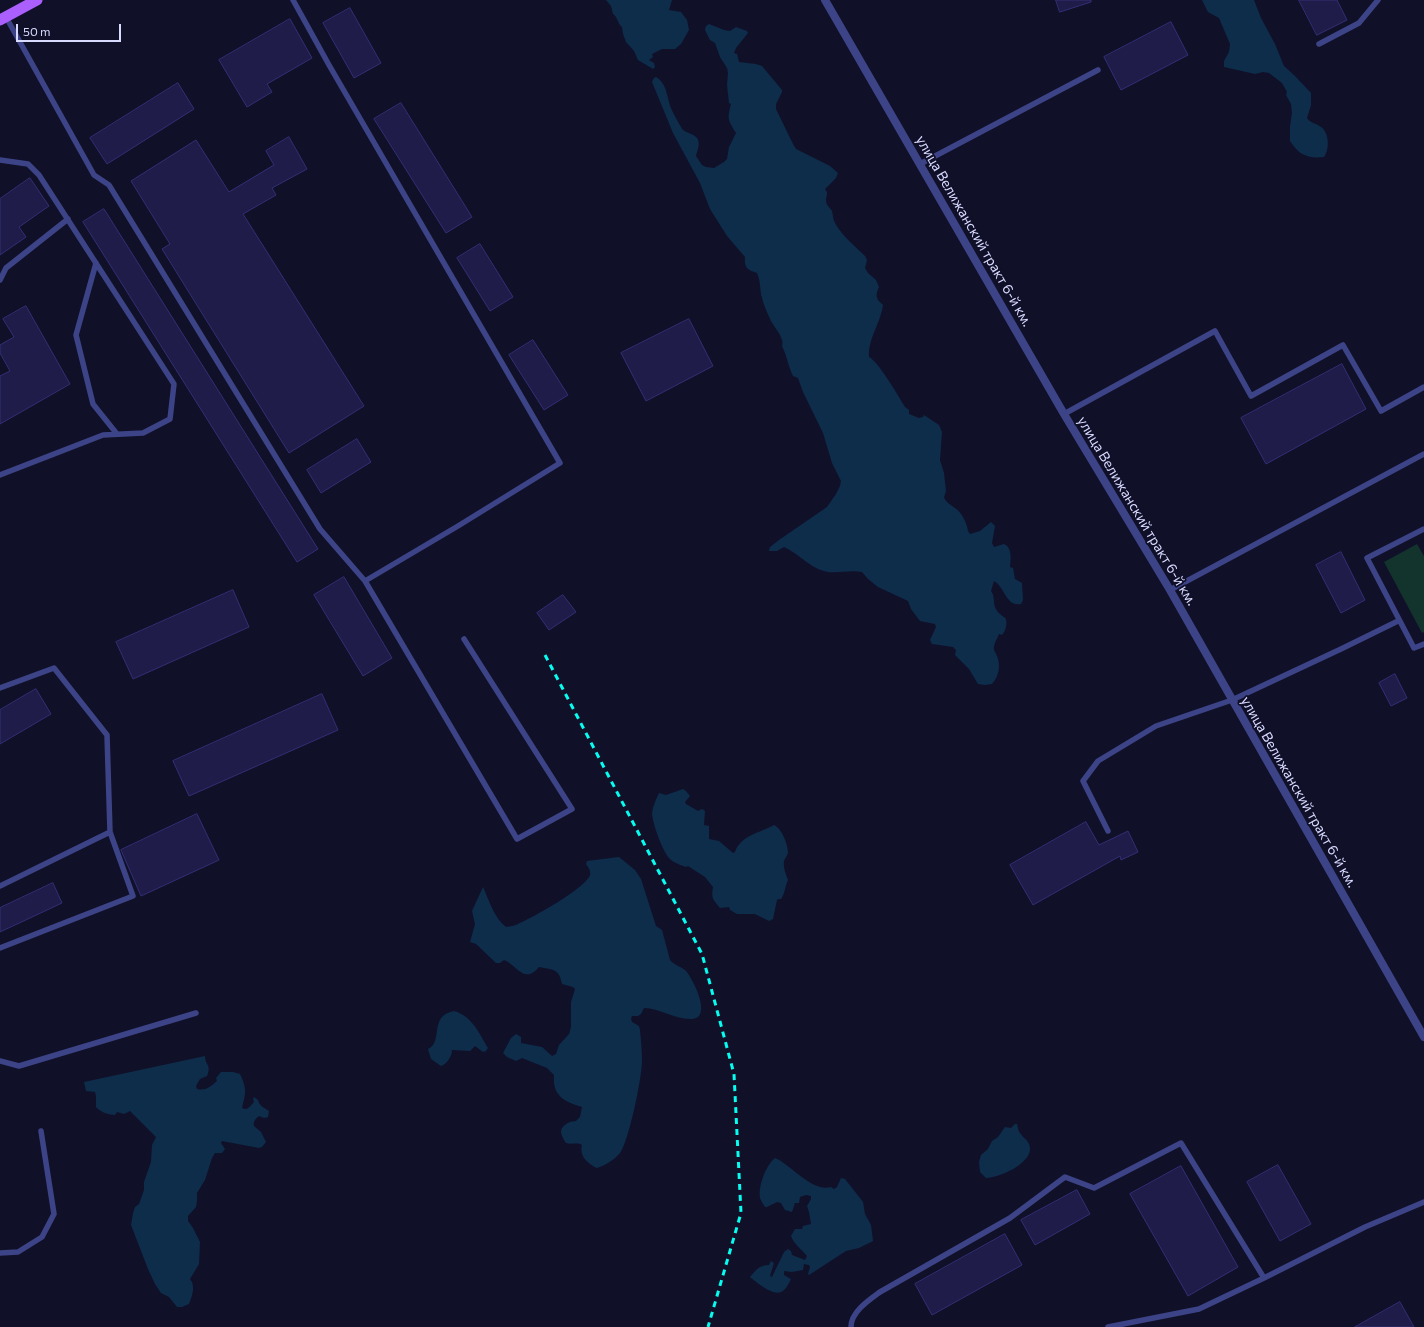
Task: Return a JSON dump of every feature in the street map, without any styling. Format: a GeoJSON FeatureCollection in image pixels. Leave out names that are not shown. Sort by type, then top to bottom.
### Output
{"type":"FeatureCollection","features":[{"type":"Feature","properties":{"kind":"main road"},"geometry":{"type":"LineString","coordinates":[[3,18],[37,0]]}},
{"type":"Feature","properties":{"kind":"street","name":"улица Велижанский тракт 6-й км."},"geometry":{"type":"LineString","coordinates":[[825,0],[1064,414],[1170,590],[1424,1037]]}},
{"type":"Feature","properties":{"kind":"lane"},"geometry":{"type":"LineString","coordinates":[[293,0],[329,65],[560,463],[465,522],[365,581]]}},
{"type":"Feature","properties":{"kind":"lane"},"geometry":{"type":"LineString","coordinates":[[1319,44],[1359,23],[1378,0]]}},
{"type":"Feature","properties":{"kind":"lane"},"geometry":{"type":"LineString","coordinates":[[3,18],[94,175],[109,185],[320,529],[365,581],[517,839],[572,809],[464,639]]}},
{"type":"Feature","properties":{"kind":"lane"},"geometry":{"type":"LineString","coordinates":[[920,164],[1098,70]]}},
{"type":"Feature","properties":{"kind":"lane"},"geometry":{"type":"LineString","coordinates":[[0,160],[28,164],[39,175],[174,384],[170,419],[144,433],[103,435],[0,475]]}},
{"type":"Feature","properties":{"kind":"lane"},"geometry":{"type":"LineString","coordinates":[[0,280],[6,268],[68,219]]}},
{"type":"Feature","properties":{"kind":"lane"},"geometry":{"type":"LineString","coordinates":[[96,263],[76,335],[93,404],[117,434]]}},
{"type":"Feature","properties":{"kind":"lane"},"geometry":{"type":"LineString","coordinates":[[1064,414],[1215,331],[1251,396],[1343,345],[1381,411],[1424,387]]}},
{"type":"Feature","properties":{"kind":"lane"},"geometry":{"type":"LineString","coordinates":[[1170,590],[1424,454]]}},
{"type":"Feature","properties":{"kind":"lane"},"geometry":{"type":"LineString","coordinates":[[1424,529],[1367,558],[1398,621],[1414,648],[1424,644]]}},
{"type":"Feature","properties":{"kind":"lane"},"geometry":{"type":"LineString","coordinates":[[1108,830],[1083,781],[1098,761],[1156,726],[1232,700],[1398,621]]}},
{"type":"Feature","properties":{"kind":"lane"},"geometry":{"type":"LineString","coordinates":[[0,688],[54,668],[107,735],[110,832],[133,896],[0,948]]}},
{"type":"Feature","properties":{"kind":"lane"},"geometry":{"type":"LineString","coordinates":[[0,886],[110,832]]}},
{"type":"Feature","properties":{"kind":"lane"},"geometry":{"type":"LineString","coordinates":[[0,1061],[19,1066],[196,1013]]}},
{"type":"Feature","properties":{"kind":"lane"},"geometry":{"type":"LineString","coordinates":[[0,1253],[18,1252],[42,1237],[54,1214],[41,1130]]}},
{"type":"Feature","properties":{"kind":"lane"},"geometry":{"type":"LineString","coordinates":[[852,1327],[851,1323],[862,1305],[874,1296],[1010,1218],[1065,1177],[1094,1188],[1181,1143],[1264,1278]]}},
{"type":"Feature","properties":{"kind":"lane"},"geometry":{"type":"LineString","coordinates":[[1108,1327],[1199,1309],[1264,1278],[1365,1226],[1424,1202]]}},
{"type":"Feature","properties":{"kind":"green space"},"geometry":{"type":"Polygon","coordinates":[[[1417,544],[1424,556],[1424,632],[1422,633],[1384,562],[1417,544]]]}},
{"type":"Feature","properties":{"kind":"water"},"geometry":{"type":"Polygon","coordinates":[[[606,0],[672,0],[669,10],[681,12],[687,20],[689,30],[681,44],[675,49],[662,49],[652,54],[653,57],[649,60],[654,63],[655,67],[653,69],[638,60],[634,51],[626,42],[622,27],[613,14],[611,6],[606,0]]]}},
{"type":"Feature","properties":{"kind":"water"},"geometry":{"type":"Polygon","coordinates":[[[1202,0],[1254,0],[1284,66],[1311,93],[1311,105],[1307,118],[1324,129],[1326,133],[1328,145],[1324,157],[1309,157],[1304,155],[1293,146],[1290,141],[1292,113],[1291,104],[1282,83],[1269,73],[1263,72],[1255,74],[1224,67],[1224,61],[1229,52],[1230,44],[1219,18],[1208,12],[1202,0]]]}},
{"type":"Feature","properties":{"kind":"water"},"geometry":{"type":"Polygon","coordinates":[[[709,24],[724,30],[730,31],[736,27],[747,31],[748,33],[736,48],[734,53],[737,54],[739,62],[762,66],[782,90],[776,104],[776,109],[796,149],[830,166],[838,173],[836,178],[825,189],[827,193],[826,200],[828,206],[832,211],[838,228],[845,237],[865,256],[867,260],[865,268],[876,280],[879,287],[877,297],[883,305],[870,344],[869,357],[883,372],[905,407],[909,410],[909,414],[919,418],[923,417],[924,415],[939,425],[942,432],[940,460],[944,473],[946,491],[944,497],[947,502],[962,515],[970,534],[980,531],[991,522],[995,526],[992,543],[994,547],[1004,544],[1010,550],[1010,567],[1013,568],[1015,579],[1022,583],[1023,600],[1021,604],[1012,603],[994,581],[991,591],[995,607],[1006,619],[1006,627],[1002,635],[999,634],[994,646],[999,667],[998,674],[992,684],[978,684],[969,669],[955,655],[956,650],[953,647],[932,644],[930,640],[936,627],[935,624],[920,621],[911,609],[908,601],[878,587],[862,572],[828,572],[810,565],[795,553],[784,547],[777,551],[769,551],[770,547],[779,540],[827,507],[836,494],[841,481],[832,463],[823,433],[803,392],[798,378],[793,376],[782,346],[783,343],[781,337],[765,308],[757,273],[747,268],[745,257],[727,236],[710,209],[700,183],[673,133],[652,82],[656,77],[660,80],[665,87],[671,108],[683,130],[697,138],[699,145],[696,156],[702,165],[714,168],[724,162],[727,159],[729,147],[736,133],[729,119],[731,104],[729,103],[727,85],[727,68],[720,57],[715,43],[710,40],[705,30],[706,26],[709,24]]]}},
{"type":"Feature","properties":{"kind":"water"},"geometry":{"type":"Polygon","coordinates":[[[683,789],[690,796],[685,802],[686,804],[698,811],[702,809],[705,811],[704,825],[709,826],[709,839],[719,841],[733,853],[746,838],[752,835],[774,825],[780,830],[786,841],[788,849],[784,863],[788,880],[781,899],[777,900],[773,919],[769,921],[755,914],[737,914],[730,910],[729,907],[720,908],[713,899],[713,887],[705,877],[688,866],[686,867],[673,862],[667,856],[656,830],[652,817],[652,810],[659,793],[666,795],[683,789]]]}},
{"type":"Feature","properties":{"kind":"water"},"geometry":{"type":"Polygon","coordinates":[[[619,857],[635,870],[641,879],[656,926],[662,930],[670,960],[685,970],[688,974],[699,997],[701,1012],[698,1017],[686,1019],[644,1008],[638,1016],[632,1016],[632,1022],[639,1026],[640,1030],[642,1057],[640,1080],[634,1108],[624,1146],[620,1153],[610,1162],[597,1168],[590,1164],[583,1156],[581,1149],[582,1145],[566,1143],[561,1131],[565,1125],[576,1121],[580,1117],[582,1107],[570,1103],[557,1093],[554,1075],[547,1068],[522,1058],[516,1061],[507,1057],[503,1053],[511,1038],[516,1034],[521,1037],[521,1043],[542,1047],[552,1056],[556,1054],[559,1045],[569,1034],[571,1027],[571,1002],[575,989],[562,984],[557,972],[552,969],[539,967],[534,972],[525,974],[504,960],[500,963],[496,963],[476,944],[470,942],[475,924],[472,911],[483,887],[498,919],[506,927],[516,925],[569,895],[586,881],[590,875],[590,870],[586,864],[587,861],[619,857]]]}},
{"type":"Feature","properties":{"kind":"water"},"geometry":{"type":"Polygon","coordinates":[[[454,1011],[460,1013],[470,1021],[488,1048],[483,1052],[475,1046],[470,1051],[452,1050],[449,1060],[441,1066],[431,1059],[428,1049],[433,1046],[441,1018],[454,1011]]]}},
{"type":"Feature","properties":{"kind":"water"},"geometry":{"type":"Polygon","coordinates":[[[205,1056],[209,1070],[207,1076],[200,1079],[196,1086],[197,1089],[205,1089],[210,1087],[217,1081],[216,1078],[221,1072],[233,1072],[240,1074],[244,1083],[245,1091],[242,1108],[249,1108],[254,1102],[254,1097],[269,1111],[268,1117],[264,1118],[259,1116],[255,1119],[254,1123],[254,1126],[261,1132],[266,1142],[259,1148],[222,1141],[221,1143],[225,1149],[222,1153],[215,1153],[212,1158],[205,1180],[197,1193],[196,1207],[188,1216],[188,1221],[200,1242],[199,1264],[190,1279],[193,1285],[192,1294],[189,1304],[182,1307],[177,1307],[169,1297],[161,1293],[155,1284],[131,1225],[135,1207],[139,1204],[144,1190],[144,1182],[151,1162],[152,1145],[156,1137],[130,1111],[124,1114],[117,1112],[113,1115],[98,1109],[96,1107],[95,1092],[86,1091],[84,1082],[205,1056]]]}},
{"type":"Feature","properties":{"kind":"water"},"geometry":{"type":"Polygon","coordinates":[[[1017,1124],[1019,1132],[1029,1144],[1029,1155],[1020,1165],[1006,1173],[986,1178],[980,1172],[979,1162],[981,1155],[988,1149],[992,1141],[998,1137],[1005,1127],[1011,1128],[1017,1124]]]}},
{"type":"Feature","properties":{"kind":"water"},"geometry":{"type":"Polygon","coordinates":[[[775,1158],[817,1186],[824,1188],[831,1187],[834,1189],[837,1187],[841,1178],[845,1179],[863,1202],[865,1214],[871,1225],[873,1241],[859,1248],[846,1251],[809,1275],[810,1267],[809,1265],[804,1264],[803,1270],[792,1272],[784,1271],[784,1275],[791,1279],[784,1290],[778,1293],[765,1288],[750,1277],[758,1268],[769,1265],[771,1261],[774,1263],[770,1276],[772,1277],[784,1252],[788,1249],[791,1251],[792,1255],[805,1260],[807,1256],[791,1236],[795,1229],[802,1229],[803,1226],[811,1224],[807,1206],[811,1196],[806,1195],[800,1197],[799,1203],[795,1203],[792,1212],[785,1210],[781,1203],[777,1202],[765,1207],[760,1198],[761,1182],[766,1171],[775,1158]]]}},
{"type":"Feature","properties":{"kind":"building"},"geometry":{"type":"Polygon","coordinates":[[[1056,0],[1091,0],[1091,2],[1060,12],[1056,0]]]}},
{"type":"Feature","properties":{"kind":"building"},"geometry":{"type":"Polygon","coordinates":[[[1299,0],[1337,0],[1347,20],[1317,35],[1299,0]]]}},
{"type":"Feature","properties":{"kind":"building"},"geometry":{"type":"Polygon","coordinates":[[[350,8],[381,63],[354,78],[323,23],[350,8]]]}},
{"type":"Feature","properties":{"kind":"building"},"geometry":{"type":"Polygon","coordinates":[[[290,19],[312,58],[267,84],[272,92],[247,107],[219,60],[290,19]]]}},
{"type":"Feature","properties":{"kind":"building"},"geometry":{"type":"Polygon","coordinates":[[[1171,22],[1188,55],[1121,90],[1104,57],[1171,22]]]}},
{"type":"Feature","properties":{"kind":"building"},"geometry":{"type":"Polygon","coordinates":[[[178,83],[194,109],[107,164],[90,138],[178,83]]]}},
{"type":"Feature","properties":{"kind":"building"},"geometry":{"type":"Polygon","coordinates":[[[401,103],[472,217],[446,233],[374,119],[401,103]]]}},
{"type":"Feature","properties":{"kind":"building"},"geometry":{"type":"Polygon","coordinates":[[[289,137],[307,169],[272,188],[276,195],[243,214],[364,406],[289,453],[162,249],[170,244],[131,181],[196,140],[229,192],[274,165],[266,151],[289,137]]]}},
{"type":"Feature","properties":{"kind":"building"},"geometry":{"type":"Polygon","coordinates":[[[30,178],[49,206],[19,227],[26,237],[0,255],[0,199],[30,178]]]}},
{"type":"Feature","properties":{"kind":"building"},"geometry":{"type":"Polygon","coordinates":[[[104,209],[318,549],[297,562],[83,222],[104,209]]]}},
{"type":"Feature","properties":{"kind":"building"},"geometry":{"type":"Polygon","coordinates":[[[480,244],[513,297],[490,311],[457,258],[480,244]]]}},
{"type":"Feature","properties":{"kind":"building"},"geometry":{"type":"Polygon","coordinates":[[[26,306],[70,384],[0,424],[0,376],[10,371],[0,353],[0,345],[14,337],[3,319],[26,306]]]}},
{"type":"Feature","properties":{"kind":"building"},"geometry":{"type":"Polygon","coordinates":[[[689,319],[713,366],[646,401],[621,353],[689,319]]]}},
{"type":"Feature","properties":{"kind":"building"},"geometry":{"type":"Polygon","coordinates":[[[533,340],[568,395],[544,410],[509,355],[533,340]]]}},
{"type":"Feature","properties":{"kind":"building"},"geometry":{"type":"Polygon","coordinates":[[[1342,364],[1366,409],[1266,464],[1241,418],[1342,364]]]}},
{"type":"Feature","properties":{"kind":"building"},"geometry":{"type":"Polygon","coordinates":[[[357,439],[371,462],[321,493],[307,470],[357,439]]]}},
{"type":"Feature","properties":{"kind":"building"},"geometry":{"type":"Polygon","coordinates":[[[1341,552],[1365,600],[1341,613],[1316,565],[1341,552]]]}},
{"type":"Feature","properties":{"kind":"building"},"geometry":{"type":"Polygon","coordinates":[[[344,577],[392,658],[363,676],[314,595],[344,577]]]}},
{"type":"Feature","properties":{"kind":"building"},"geometry":{"type":"Polygon","coordinates":[[[233,590],[249,627],[133,679],[116,642],[233,590]]]}},
{"type":"Feature","properties":{"kind":"building"},"geometry":{"type":"Polygon","coordinates":[[[563,595],[576,612],[549,630],[537,613],[563,595]]]}},
{"type":"Feature","properties":{"kind":"building"},"geometry":{"type":"Polygon","coordinates":[[[1395,674],[1407,698],[1391,706],[1379,683],[1395,674]]]}},
{"type":"Feature","properties":{"kind":"building"},"geometry":{"type":"Polygon","coordinates":[[[36,689],[51,714],[0,744],[0,710],[36,689]]]}},
{"type":"Feature","properties":{"kind":"building"},"geometry":{"type":"Polygon","coordinates":[[[322,694],[338,730],[189,796],[173,761],[322,694]]]}},
{"type":"Feature","properties":{"kind":"building"},"geometry":{"type":"Polygon","coordinates":[[[197,814],[219,860],[141,896],[121,850],[197,814]]]}},
{"type":"Feature","properties":{"kind":"building"},"geometry":{"type":"Polygon","coordinates":[[[1086,822],[1099,845],[1128,831],[1138,852],[1121,860],[1120,856],[1033,905],[1010,865],[1086,822]]]}},
{"type":"Feature","properties":{"kind":"building"},"geometry":{"type":"Polygon","coordinates":[[[53,883],[62,903],[0,932],[0,908],[53,883]]]}},
{"type":"Feature","properties":{"kind":"building"},"geometry":{"type":"Polygon","coordinates":[[[1278,1165],[1311,1224],[1280,1241],[1247,1182],[1278,1165]]]}},
{"type":"Feature","properties":{"kind":"building"},"geometry":{"type":"Polygon","coordinates":[[[1181,1166],[1238,1267],[1188,1296],[1130,1194],[1181,1166]]]}},
{"type":"Feature","properties":{"kind":"building"},"geometry":{"type":"Polygon","coordinates":[[[1077,1190],[1090,1214],[1035,1245],[1021,1220],[1077,1190]]]}},
{"type":"Feature","properties":{"kind":"building"},"geometry":{"type":"Polygon","coordinates":[[[1005,1234],[1022,1265],[932,1315],[915,1284],[1005,1234]]]}},
{"type":"Feature","properties":{"kind":"building"},"geometry":{"type":"Polygon","coordinates":[[[1400,1302],[1414,1327],[1355,1327],[1400,1302]]]}},
{"type":"Feature","properties":{"kind":"railway"},"geometry":{"type":"LineString","coordinates":[[545,655],[702,954],[734,1074],[741,1213],[708,1327]]}}]}
